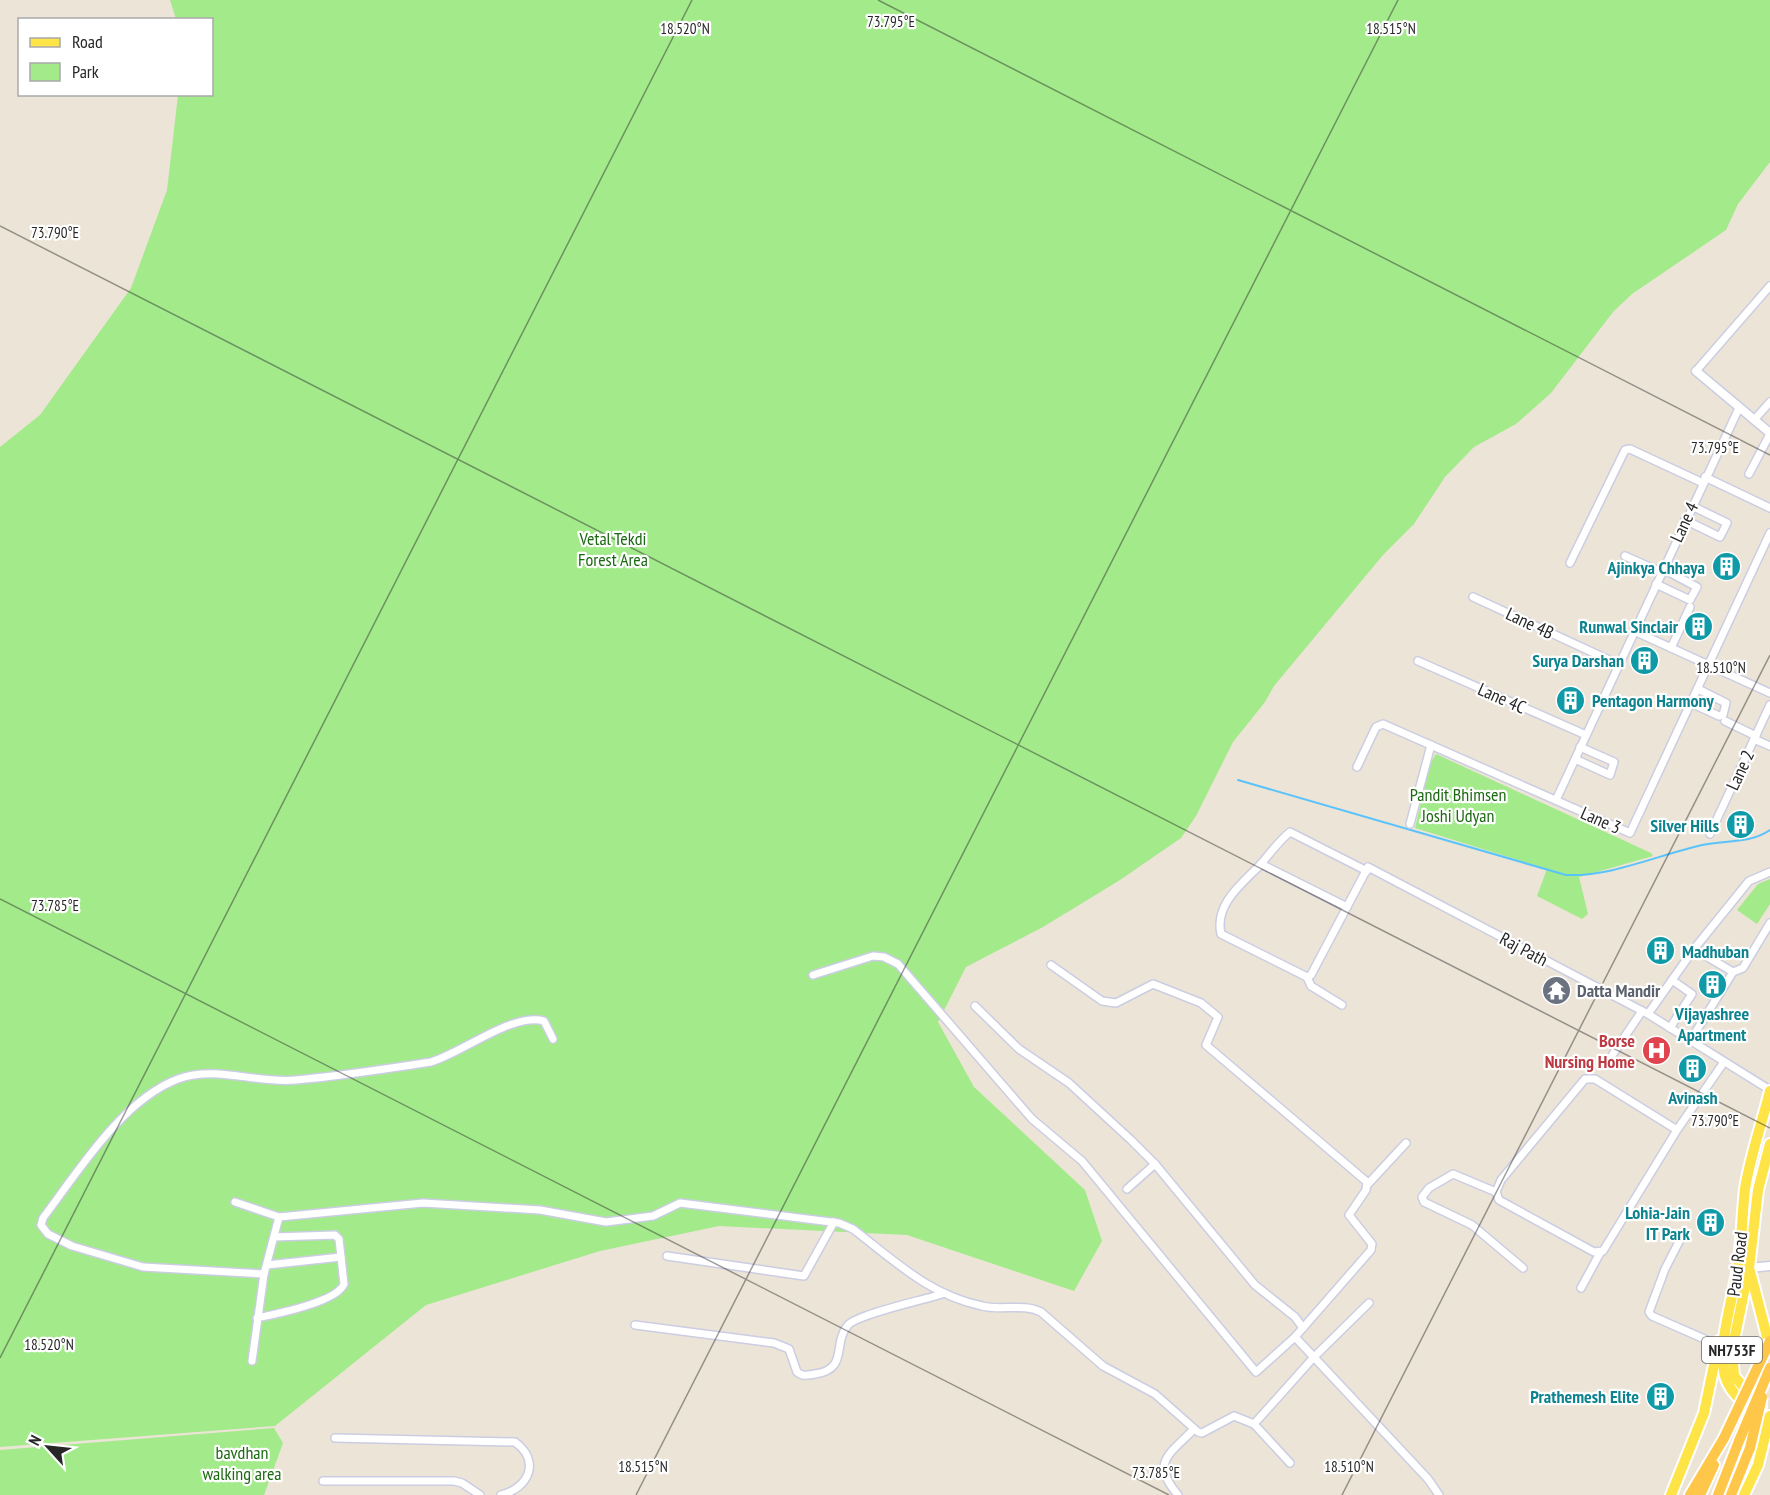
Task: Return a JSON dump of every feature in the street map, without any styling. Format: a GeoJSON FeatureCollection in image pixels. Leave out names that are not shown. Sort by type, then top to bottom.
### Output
{"type":"FeatureCollection","features":[{"type":"Feature","properties":{"kind":"highway"},"geometry":{"type":"LineString","coordinates":[[1700,1495],[1770,1341]]}},
{"type":"Feature","properties":{"kind":"highway"},"geometry":{"type":"LineString","coordinates":[[1718,1495],[1770,1368]]}},
{"type":"Feature","properties":{"kind":"highway"},"geometry":{"type":"LineString","coordinates":[[1731,1495],[1758,1421],[1765,1379]]}},
{"type":"Feature","properties":{"kind":"highway"},"geometry":{"type":"LineString","coordinates":[[1690,1495],[1724,1438]]}},
{"type":"Feature","properties":{"kind":"main road","name":"Paud Road"},"geometry":{"type":"LineString","coordinates":[[1770,1091],[1746,1188],[1738,1269],[1731,1294],[1724,1348],[1726,1378],[1731,1389],[1758,1415],[1770,1418]]}},
{"type":"Feature","properties":{"kind":"main road","name":"Paud Road"},"geometry":{"type":"LineString","coordinates":[[1770,1144],[1767,1170],[1758,1190],[1749,1268],[1732,1350],[1732,1367],[1738,1384],[1770,1418]]}},
{"type":"Feature","properties":{"kind":"main road","name":"Paud Road"},"geometry":{"type":"LineString","coordinates":[[1749,1268],[1770,1348]]}},
{"type":"Feature","properties":{"kind":"main road"},"geometry":{"type":"LineString","coordinates":[[1671,1495],[1704,1413],[1731,1294]]}},
{"type":"Feature","properties":{"kind":"main road"},"geometry":{"type":"LineString","coordinates":[[1744,1495],[1758,1465],[1770,1418]]}},
{"type":"Feature","properties":{"kind":"street"},"geometry":{"type":"LineString","coordinates":[[1749,474],[1770,433],[1696,371],[1770,286]]}},
{"type":"Feature","properties":{"kind":"street"},"geometry":{"type":"LineString","coordinates":[[1754,420],[1770,402]]}},
{"type":"Feature","properties":{"kind":"street","name":"Lane 4"},"geometry":{"type":"LineString","coordinates":[[1556,800],[1578,761],[1584,748],[1586,735],[1618,664],[1739,408]]}},
{"type":"Feature","properties":{"kind":"street"},"geometry":{"type":"LineString","coordinates":[[1570,563],[1625,450],[1630,449],[1770,508]]}},
{"type":"Feature","properties":{"kind":"street"},"geometry":{"type":"LineString","coordinates":[[1685,520],[1720,537],[1727,523],[1692,506]]}},
{"type":"Feature","properties":{"kind":"street","name":"Lane 3"},"geometry":{"type":"LineString","coordinates":[[1357,767],[1379,724],[1630,832],[1700,690],[1709,665],[1770,533]]}},
{"type":"Feature","properties":{"kind":"street"},"geometry":{"type":"LineString","coordinates":[[1625,556],[1697,587],[1690,600],[1656,584]]}},
{"type":"Feature","properties":{"kind":"street","name":"Lane 4B"},"geometry":{"type":"LineString","coordinates":[[1473,597],[1618,664]]}},
{"type":"Feature","properties":{"kind":"street"},"geometry":{"type":"LineString","coordinates":[[1671,648],[1690,607]]}},
{"type":"Feature","properties":{"kind":"street"},"geometry":{"type":"LineString","coordinates":[[1634,631],[1770,693]]}},
{"type":"Feature","properties":{"kind":"street","name":"Lane 4C"},"geometry":{"type":"LineString","coordinates":[[1418,661],[1586,735]]}},
{"type":"Feature","properties":{"kind":"street"},"geometry":{"type":"LineString","coordinates":[[1693,704],[1719,716],[1723,715],[1726,704],[1700,690]]}},
{"type":"Feature","properties":{"kind":"street","name":"Lane 2"},"geometry":{"type":"LineString","coordinates":[[1710,834],[1770,705]]}},
{"type":"Feature","properties":{"kind":"street"},"geometry":{"type":"LineString","coordinates":[[1725,721],[1770,746]]}},
{"type":"Feature","properties":{"kind":"street"},"geometry":{"type":"LineString","coordinates":[[1410,824],[1431,745]]}},
{"type":"Feature","properties":{"kind":"street"},"geometry":{"type":"LineString","coordinates":[[1578,761],[1610,775],[1614,762],[1584,748]]}},
{"type":"Feature","properties":{"kind":"street","name":"Raj Path"},"geometry":{"type":"LineString","coordinates":[[1261,864],[1290,832],[1367,869],[1645,1012],[1770,1091]]}},
{"type":"Feature","properties":{"kind":"street"},"geometry":{"type":"LineString","coordinates":[[1342,1005],[1311,986],[1307,977],[1221,934],[1220,922],[1226,903],[1261,864],[1347,908]]}},
{"type":"Feature","properties":{"kind":"street"},"geometry":{"type":"LineString","coordinates":[[1307,977],[1311,975],[1367,869]]}},
{"type":"Feature","properties":{"kind":"street"},"geometry":{"type":"LineString","coordinates":[[1611,1057],[1749,881],[1770,872]]}},
{"type":"Feature","properties":{"kind":"street"},"geometry":{"type":"LineString","coordinates":[[1690,1041],[1733,972],[1743,968],[1770,923]]}},
{"type":"Feature","properties":{"kind":"street"},"geometry":{"type":"LineString","coordinates":[[1694,949],[1733,972]]}},
{"type":"Feature","properties":{"kind":"street"},"geometry":{"type":"LineString","coordinates":[[813,975],[873,956],[885,957],[898,964],[1032,1119],[1089,1168],[1256,1372],[1295,1337],[1371,1250],[1370,1241],[1349,1215],[1368,1184],[1406,1143]]}},
{"type":"Feature","properties":{"kind":"street"},"geometry":{"type":"LineString","coordinates":[[1051,965],[1102,1001],[1116,1003],[1153,984],[1201,1004],[1218,1017],[1206,1045],[1368,1184]]}},
{"type":"Feature","properties":{"kind":"street"},"geometry":{"type":"LineString","coordinates":[[1670,1028],[1692,994],[1672,980]]}},
{"type":"Feature","properties":{"kind":"street"},"geometry":{"type":"LineString","coordinates":[[975,1006],[1019,1049],[1070,1083],[1155,1164],[1255,1285],[1295,1317],[1303,1328]]}},
{"type":"Feature","properties":{"kind":"street"},"geometry":{"type":"LineString","coordinates":[[264,1274],[143,1267],[72,1246],[48,1234],[41,1225],[43,1218],[75,1176],[126,1114],[145,1098],[178,1079],[219,1073],[296,1080],[431,1062],[450,1056],[472,1042],[529,1020],[544,1021],[553,1039]]}},
{"type":"Feature","properties":{"kind":"street"},"geometry":{"type":"LineString","coordinates":[[1581,1288],[1600,1253],[1606,1249],[1677,1130],[1724,1062]]}},
{"type":"Feature","properties":{"kind":"street"},"geometry":{"type":"LineString","coordinates":[[1600,1253],[1594,1252],[1499,1200],[1496,1192],[1501,1180],[1585,1079],[1595,1079],[1677,1130]]}},
{"type":"Feature","properties":{"kind":"street"},"geometry":{"type":"LineString","coordinates":[[1127,1189],[1155,1164]]}},
{"type":"Feature","properties":{"kind":"street"},"geometry":{"type":"LineString","coordinates":[[1496,1192],[1453,1174],[1429,1188],[1422,1197],[1424,1202],[1473,1225],[1523,1268]]}},
{"type":"Feature","properties":{"kind":"street"},"geometry":{"type":"LineString","coordinates":[[235,1202],[279,1217],[423,1203],[540,1210],[606,1222],[653,1216],[680,1203],[834,1222],[853,1229],[942,1294],[985,1307],[1033,1308],[1065,1330],[1103,1366],[1155,1394],[1194,1429],[1202,1432],[1234,1416],[1254,1424],[1290,1463]]}},
{"type":"Feature","properties":{"kind":"street"},"geometry":{"type":"LineString","coordinates":[[252,1361],[264,1274],[279,1217]]}},
{"type":"Feature","properties":{"kind":"street"},"geometry":{"type":"LineString","coordinates":[[667,1256],[804,1276],[834,1222]]}},
{"type":"Feature","properties":{"kind":"street"},"geometry":{"type":"LineString","coordinates":[[1684,1232],[1665,1269],[1649,1312],[1652,1316],[1719,1345]]}},
{"type":"Feature","properties":{"kind":"street"},"geometry":{"type":"LineString","coordinates":[[257,1318],[302,1307],[340,1291],[344,1284],[339,1239],[331,1233],[274,1237]]}},
{"type":"Feature","properties":{"kind":"street"},"geometry":{"type":"LineString","coordinates":[[267,1264],[341,1257]]}},
{"type":"Feature","properties":{"kind":"street"},"geometry":{"type":"LineString","coordinates":[[1749,1268],[1770,1266]]}},
{"type":"Feature","properties":{"kind":"street"},"geometry":{"type":"LineString","coordinates":[[635,1325],[774,1343],[789,1349],[797,1372],[805,1376],[831,1369],[839,1358],[844,1331],[852,1322],[942,1294]]}},
{"type":"Feature","properties":{"kind":"street"},"geometry":{"type":"LineString","coordinates":[[1254,1424],[1314,1357],[1369,1304]]}},
{"type":"Feature","properties":{"kind":"street"},"geometry":{"type":"LineString","coordinates":[[1295,1337],[1428,1479],[1439,1495]]}},
{"type":"Feature","properties":{"kind":"street"},"geometry":{"type":"LineString","coordinates":[[1178,1495],[1162,1467],[1165,1460],[1194,1429]]}},
{"type":"Feature","properties":{"kind":"street"},"geometry":{"type":"LineString","coordinates":[[335,1438],[515,1442],[528,1454],[531,1465],[529,1475],[521,1486],[501,1495]]}},
{"type":"Feature","properties":{"kind":"street"},"geometry":{"type":"LineString","coordinates":[[323,1481],[454,1482],[480,1495]]}},
{"type":"Feature","properties":{"kind":"green space","name":"Vetal Tekdi Forest Area"},"geometry":{"type":"Polygon","coordinates":[[[170,0],[1770,0],[1770,162],[1738,204],[1726,230],[1632,294],[1613,312],[1551,393],[1516,424],[1474,447],[1445,477],[1414,524],[1383,555],[1274,686],[1265,702],[1233,742],[1196,816],[1181,838],[1120,880],[1043,927],[966,967],[938,1022],[974,1087],[1085,1190],[1102,1241],[1074,1291],[907,1235],[719,1226],[600,1251],[426,1305],[275,1426],[0,1447],[0,447],[40,415],[131,288],[167,190],[178,96],[213,96],[213,18],[176,18],[170,0]]]}},
{"type":"Feature","properties":{"kind":"green space","name":"Pandit Bhimsen Joshi Udyan"},"geometry":{"type":"Polygon","coordinates":[[[1436,754],[1651,853],[1653,856],[1579,877],[1588,914],[1582,919],[1537,896],[1547,869],[1415,828],[1430,764],[1436,754]]]}},
{"type":"Feature","properties":{"kind":"green space"},"geometry":{"type":"Polygon","coordinates":[[[1770,879],[1770,904],[1757,924],[1737,910],[1758,884],[1770,879]]]}},
{"type":"Feature","properties":{"kind":"green space","name":"bavdhan walking area"},"geometry":{"type":"Polygon","coordinates":[[[274,1428],[283,1443],[264,1495],[0,1495],[0,1450],[274,1428]]]}},
{"type":"Feature","properties":{"kind":"waterway"},"geometry":{"type":"LineString","coordinates":[[1238,780],[1566,875],[1600,873],[1702,845],[1754,838],[1770,830]]}},
{"type":"Feature","properties":{"kind":"place","name":"Ajinkya Chhaya"},"geometry":{"type":"Point","coordinates":[1726,567]}},
{"type":"Feature","properties":{"kind":"place","name":"Runwal Sinclair"},"geometry":{"type":"Point","coordinates":[1699,626]}},
{"type":"Feature","properties":{"kind":"place","name":"Surya Darshan"},"geometry":{"type":"Point","coordinates":[1645,660]}},
{"type":"Feature","properties":{"kind":"place","name":"Pentagon Harmony"},"geometry":{"type":"Point","coordinates":[1571,700]}},
{"type":"Feature","properties":{"kind":"place","name":"Silver Hills"},"geometry":{"type":"Point","coordinates":[1740,825]}},
{"type":"Feature","properties":{"kind":"place","name":"Madhuban"},"geometry":{"type":"Point","coordinates":[1661,951]}},
{"type":"Feature","properties":{"kind":"place","name":"Vijayashree Apartment"},"geometry":{"type":"Point","coordinates":[1712,984]}},
{"type":"Feature","properties":{"kind":"place","name":"Datta Mandir"},"geometry":{"type":"Point","coordinates":[1556,990]}},
{"type":"Feature","properties":{"kind":"place","name":"Borse Nursing Home"},"geometry":{"type":"Point","coordinates":[1656,1050]}},
{"type":"Feature","properties":{"kind":"place","name":"Avinash"},"geometry":{"type":"Point","coordinates":[1693,1068]}},
{"type":"Feature","properties":{"kind":"place","name":"Lohia-Jain IT Park"},"geometry":{"type":"Point","coordinates":[1711,1222]}},
{"type":"Feature","properties":{"kind":"place","name":"Prathemesh Elite"},"geometry":{"type":"Point","coordinates":[1660,1396]}}]}
